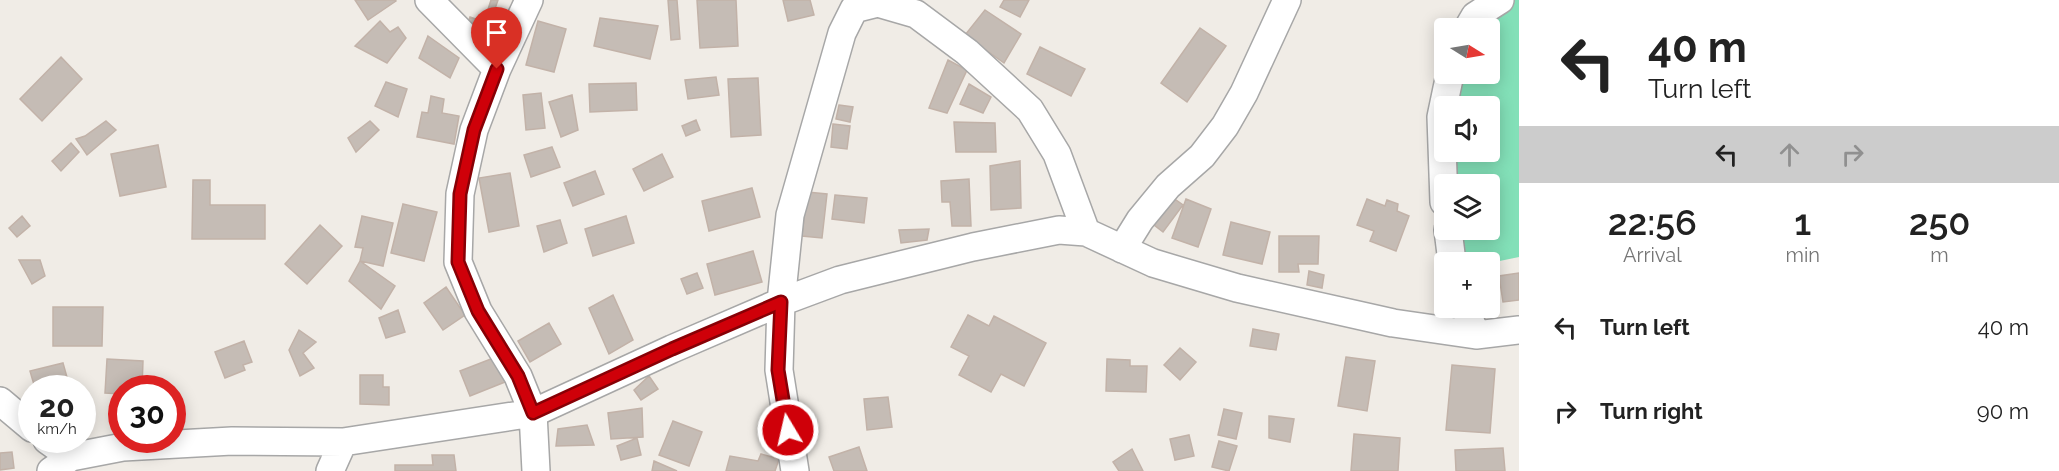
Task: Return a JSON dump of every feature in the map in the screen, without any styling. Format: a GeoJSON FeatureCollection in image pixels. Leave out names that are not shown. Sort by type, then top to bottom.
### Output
{"type":"FeatureCollection","features":[{"type":"Feature","properties":{"kind":"street"},"geometry":{"type":"LineString","coordinates":[[429,0],[497,69]]}},
{"type":"Feature","properties":{"kind":"street"},"geometry":{"type":"LineString","coordinates":[[529,0],[497,69],[474,130],[460,194],[458,262],[478,311],[518,376],[533,413],[536,471]]}},
{"type":"Feature","properties":{"kind":"street"},"geometry":{"type":"LineString","coordinates":[[1122,249],[1140,220],[1161,194],[1202,156],[1225,126],[1245,93],[1287,0]]}},
{"type":"Feature","properties":{"kind":"street"},"geometry":{"type":"LineString","coordinates":[[1474,18],[1500,0]]}},
{"type":"Feature","properties":{"kind":"street"},"geometry":{"type":"LineString","coordinates":[[795,471],[778,370],[781,302],[790,215],[842,33],[854,9],[878,3],[916,14],[967,52],[1030,110],[1057,154],[1086,232]]}},
{"type":"Feature","properties":{"kind":"street"},"geometry":{"type":"LineString","coordinates":[[1443,174],[1441,117],[1448,84]]}},
{"type":"Feature","properties":{"kind":"street"},"geometry":{"type":"LineString","coordinates":[[61,464],[123,447],[232,441],[343,442],[533,413],[672,349],[781,302],[840,280],[1059,230],[1086,232],[1153,263],[1237,288],[1393,323],[1476,335],[1519,330]]}},
{"type":"Feature","properties":{"kind":"street"},"geometry":{"type":"LineString","coordinates":[[1468,318],[1476,335]]}},
{"type":"Feature","properties":{"kind":"street"},"geometry":{"type":"LineString","coordinates":[[0,401],[18,416]]}},
{"type":"Feature","properties":{"kind":"street"},"geometry":{"type":"LineString","coordinates":[[330,471],[343,442]]}},
{"type":"Feature","properties":{"kind":"green space"},"geometry":{"type":"Polygon","coordinates":[[[1519,0],[1519,257],[1500,261],[1500,252],[1452,252],[1451,240],[1500,240],[1500,174],[1449,174],[1448,162],[1500,162],[1500,96],[1449,96],[1454,84],[1500,84],[1500,18],[1478,18],[1519,0]]]}},
{"type":"Feature","properties":{"kind":"building"},"geometry":{"type":"Polygon","coordinates":[[[355,0],[395,0],[396,1],[368,20],[355,0]]]}},
{"type":"Feature","properties":{"kind":"building"},"geometry":{"type":"Polygon","coordinates":[[[491,0],[498,0],[490,23],[484,22],[491,0]]]}},
{"type":"Feature","properties":{"kind":"building"},"geometry":{"type":"Polygon","coordinates":[[[668,0],[677,0],[680,39],[671,40],[668,0]]]}},
{"type":"Feature","properties":{"kind":"building"},"geometry":{"type":"Polygon","coordinates":[[[697,0],[736,0],[738,46],[700,48],[697,0]]]}},
{"type":"Feature","properties":{"kind":"building"},"geometry":{"type":"Polygon","coordinates":[[[783,0],[810,0],[814,15],[788,21],[783,0]]]}},
{"type":"Feature","properties":{"kind":"building"},"geometry":{"type":"Polygon","coordinates":[[[1004,0],[1029,0],[1020,17],[1000,7],[1004,0]]]}},
{"type":"Feature","properties":{"kind":"building"},"geometry":{"type":"Polygon","coordinates":[[[985,10],[1021,34],[1004,63],[965,35],[985,10]]]}},
{"type":"Feature","properties":{"kind":"building"},"geometry":{"type":"Polygon","coordinates":[[[470,17],[504,29],[497,46],[464,35],[470,17]]]}},
{"type":"Feature","properties":{"kind":"building"},"geometry":{"type":"Polygon","coordinates":[[[600,18],[658,26],[650,59],[594,46],[600,18]]]}},
{"type":"Feature","properties":{"kind":"building"},"geometry":{"type":"Polygon","coordinates":[[[380,21],[390,32],[398,27],[406,38],[387,63],[355,46],[380,21]]]}},
{"type":"Feature","properties":{"kind":"building"},"geometry":{"type":"Polygon","coordinates":[[[538,21],[566,29],[554,72],[526,65],[538,21]]]}},
{"type":"Feature","properties":{"kind":"building"},"geometry":{"type":"Polygon","coordinates":[[[1200,28],[1226,46],[1187,102],[1161,83],[1200,28]]]}},
{"type":"Feature","properties":{"kind":"building"},"geometry":{"type":"Polygon","coordinates":[[[428,36],[459,58],[450,78],[419,58],[428,36]]]}},
{"type":"Feature","properties":{"kind":"building"},"geometry":{"type":"Polygon","coordinates":[[[1040,47],[1085,69],[1071,96],[1027,74],[1040,47]]]}},
{"type":"Feature","properties":{"kind":"building"},"geometry":{"type":"Polygon","coordinates":[[[61,57],[82,79],[42,121],[20,99],[61,57]]]}},
{"type":"Feature","properties":{"kind":"building"},"geometry":{"type":"Polygon","coordinates":[[[948,60],[967,70],[947,113],[929,108],[948,60]]]}},
{"type":"Feature","properties":{"kind":"building"},"geometry":{"type":"Polygon","coordinates":[[[716,77],[719,95],[688,99],[685,80],[716,77]]]}},
{"type":"Feature","properties":{"kind":"building"},"geometry":{"type":"Polygon","coordinates":[[[758,78],[761,135],[731,137],[728,79],[758,78]]]}},
{"type":"Feature","properties":{"kind":"building"},"geometry":{"type":"Polygon","coordinates":[[[386,82],[407,89],[398,117],[375,106],[386,82]]]}},
{"type":"Feature","properties":{"kind":"building"},"geometry":{"type":"Polygon","coordinates":[[[636,83],[637,110],[590,112],[589,84],[636,83]]]}},
{"type":"Feature","properties":{"kind":"building"},"geometry":{"type":"Polygon","coordinates":[[[969,84],[991,97],[983,113],[960,104],[969,84]]]}},
{"type":"Feature","properties":{"kind":"building"},"geometry":{"type":"Polygon","coordinates":[[[541,93],[545,128],[526,130],[523,95],[541,93]]]}},
{"type":"Feature","properties":{"kind":"building"},"geometry":{"type":"Polygon","coordinates":[[[572,95],[578,130],[561,137],[549,102],[572,95]]]}},
{"type":"Feature","properties":{"kind":"building"},"geometry":{"type":"Polygon","coordinates":[[[431,96],[444,99],[442,113],[459,116],[454,144],[417,137],[422,112],[428,113],[431,96]]]}},
{"type":"Feature","properties":{"kind":"building"},"geometry":{"type":"Polygon","coordinates":[[[839,105],[853,107],[850,122],[836,119],[839,105]]]}},
{"type":"Feature","properties":{"kind":"building"},"geometry":{"type":"Polygon","coordinates":[[[696,120],[700,130],[686,136],[682,126],[696,120]]]}},
{"type":"Feature","properties":{"kind":"building"},"geometry":{"type":"Polygon","coordinates":[[[106,121],[116,130],[87,155],[76,139],[85,136],[106,121]]]}},
{"type":"Feature","properties":{"kind":"building"},"geometry":{"type":"Polygon","coordinates":[[[370,121],[379,130],[356,152],[348,138],[370,121]]]}},
{"type":"Feature","properties":{"kind":"building"},"geometry":{"type":"Polygon","coordinates":[[[954,122],[995,123],[996,152],[956,152],[954,122]]]}},
{"type":"Feature","properties":{"kind":"building"},"geometry":{"type":"Polygon","coordinates":[[[833,124],[850,126],[847,149],[831,147],[833,124]]]}},
{"type":"Feature","properties":{"kind":"building"},"geometry":{"type":"Polygon","coordinates":[[[71,143],[79,152],[61,171],[52,161],[71,143]]]}},
{"type":"Feature","properties":{"kind":"building"},"geometry":{"type":"Polygon","coordinates":[[[158,145],[166,187],[120,196],[111,154],[158,145]]]}},
{"type":"Feature","properties":{"kind":"building"},"geometry":{"type":"Polygon","coordinates":[[[552,147],[560,167],[531,177],[524,155],[552,147]]]}},
{"type":"Feature","properties":{"kind":"building"},"geometry":{"type":"Polygon","coordinates":[[[662,154],[673,177],[644,191],[633,169],[662,154]]]}},
{"type":"Feature","properties":{"kind":"building"},"geometry":{"type":"Polygon","coordinates":[[[1020,161],[1021,208],[991,210],[990,166],[1020,161]]]}},
{"type":"Feature","properties":{"kind":"building"},"geometry":{"type":"Polygon","coordinates":[[[595,171],[604,194],[573,206],[564,183],[595,171]]]}},
{"type":"Feature","properties":{"kind":"building"},"geometry":{"type":"Polygon","coordinates":[[[510,173],[519,226],[489,232],[479,178],[510,173]]]}},
{"type":"Feature","properties":{"kind":"building"},"geometry":{"type":"Polygon","coordinates":[[[969,179],[971,226],[952,226],[950,202],[942,202],[941,181],[969,179]]]}},
{"type":"Feature","properties":{"kind":"building"},"geometry":{"type":"Polygon","coordinates":[[[193,180],[210,180],[210,205],[265,205],[265,239],[192,239],[193,180]]]}},
{"type":"Feature","properties":{"kind":"building"},"geometry":{"type":"Polygon","coordinates":[[[752,188],[760,217],[709,231],[702,201],[752,188]]]}},
{"type":"Feature","properties":{"kind":"building"},"geometry":{"type":"Polygon","coordinates":[[[807,192],[827,194],[822,238],[802,236],[807,192]]]}},
{"type":"Feature","properties":{"kind":"building"},"geometry":{"type":"Polygon","coordinates":[[[835,195],[867,198],[864,223],[832,219],[835,195]]]}},
{"type":"Feature","properties":{"kind":"building"},"geometry":{"type":"Polygon","coordinates":[[[1169,195],[1183,205],[1163,232],[1149,221],[1169,195]]]}},
{"type":"Feature","properties":{"kind":"building"},"geometry":{"type":"Polygon","coordinates":[[[1186,199],[1211,209],[1198,247],[1172,238],[1186,199]]]}},
{"type":"Feature","properties":{"kind":"building"},"geometry":{"type":"Polygon","coordinates":[[[1367,199],[1385,206],[1387,200],[1398,204],[1397,211],[1409,216],[1396,251],[1370,241],[1374,231],[1357,225],[1367,199]]]}},
{"type":"Feature","properties":{"kind":"building"},"geometry":{"type":"Polygon","coordinates":[[[403,204],[437,212],[424,261],[391,253],[403,204]]]}},
{"type":"Feature","properties":{"kind":"building"},"geometry":{"type":"Polygon","coordinates":[[[22,216],[30,226],[17,237],[9,228],[22,216]]]}},
{"type":"Feature","properties":{"kind":"building"},"geometry":{"type":"Polygon","coordinates":[[[362,216],[393,223],[383,266],[360,261],[363,248],[355,247],[362,216]]]}},
{"type":"Feature","properties":{"kind":"building"},"geometry":{"type":"Polygon","coordinates":[[[626,216],[634,243],[593,256],[585,229],[626,216]]]}},
{"type":"Feature","properties":{"kind":"building"},"geometry":{"type":"Polygon","coordinates":[[[560,220],[567,243],[544,252],[537,226],[560,220]]]}},
{"type":"Feature","properties":{"kind":"building"},"geometry":{"type":"Polygon","coordinates":[[[1231,222],[1270,232],[1262,264],[1223,255],[1231,222]]]}},
{"type":"Feature","properties":{"kind":"building"},"geometry":{"type":"Polygon","coordinates":[[[320,225],[342,246],[307,284],[285,264],[320,225]]]}},
{"type":"Feature","properties":{"kind":"building"},"geometry":{"type":"Polygon","coordinates":[[[929,229],[927,240],[901,243],[899,230],[929,229]]]}},
{"type":"Feature","properties":{"kind":"building"},"geometry":{"type":"Polygon","coordinates":[[[1279,236],[1319,236],[1318,264],[1298,264],[1299,272],[1279,272],[1279,236]]]}},
{"type":"Feature","properties":{"kind":"building"},"geometry":{"type":"Polygon","coordinates":[[[753,251],[762,282],[715,295],[707,264],[753,251]]]}},
{"type":"Feature","properties":{"kind":"building"},"geometry":{"type":"Polygon","coordinates":[[[19,260],[40,260],[45,276],[32,284],[19,260]]]}},
{"type":"Feature","properties":{"kind":"building"},"geometry":{"type":"Polygon","coordinates":[[[360,261],[395,286],[381,309],[349,281],[360,261]]]}},
{"type":"Feature","properties":{"kind":"building"},"geometry":{"type":"Polygon","coordinates":[[[1309,271],[1324,275],[1322,288],[1307,285],[1309,271]]]}},
{"type":"Feature","properties":{"kind":"building"},"geometry":{"type":"Polygon","coordinates":[[[697,273],[703,288],[687,294],[681,279],[697,273]]]}},
{"type":"Feature","properties":{"kind":"building"},"geometry":{"type":"Polygon","coordinates":[[[1519,273],[1519,300],[1503,302],[1500,276],[1519,273]]]}},
{"type":"Feature","properties":{"kind":"building"},"geometry":{"type":"Polygon","coordinates":[[[446,287],[465,315],[443,330],[424,303],[446,287]]]}},
{"type":"Feature","properties":{"kind":"building"},"geometry":{"type":"Polygon","coordinates":[[[613,295],[633,340],[609,354],[589,308],[613,295]]]}},
{"type":"Feature","properties":{"kind":"building"},"geometry":{"type":"Polygon","coordinates":[[[53,307],[103,307],[102,346],[53,346],[53,307]]]}},
{"type":"Feature","properties":{"kind":"building"},"geometry":{"type":"Polygon","coordinates":[[[398,310],[405,332],[386,338],[379,318],[398,310]]]}},
{"type":"Feature","properties":{"kind":"building"},"geometry":{"type":"Polygon","coordinates":[[[968,315],[989,326],[994,316],[1046,343],[1024,386],[1001,374],[991,392],[959,375],[969,356],[951,347],[968,315]]]}},
{"type":"Feature","properties":{"kind":"building"},"geometry":{"type":"Polygon","coordinates":[[[549,323],[561,344],[530,362],[518,341],[549,323]]]}},
{"type":"Feature","properties":{"kind":"building"},"geometry":{"type":"Polygon","coordinates":[[[1253,329],[1279,334],[1276,350],[1250,346],[1253,329]]]}},
{"type":"Feature","properties":{"kind":"building"},"geometry":{"type":"Polygon","coordinates":[[[299,330],[316,342],[303,353],[314,368],[300,376],[289,350],[299,330]]]}},
{"type":"Feature","properties":{"kind":"building"},"geometry":{"type":"Polygon","coordinates":[[[244,341],[252,362],[243,365],[245,370],[225,378],[215,352],[244,341]]]}},
{"type":"Feature","properties":{"kind":"building"},"geometry":{"type":"Polygon","coordinates":[[[1180,348],[1196,362],[1180,380],[1164,365],[1180,348]]]}},
{"type":"Feature","properties":{"kind":"building"},"geometry":{"type":"Polygon","coordinates":[[[496,357],[505,382],[470,396],[460,371],[496,357]]]}},
{"type":"Feature","properties":{"kind":"building"},"geometry":{"type":"Polygon","coordinates":[[[1346,357],[1375,361],[1367,411],[1338,406],[1346,357]]]}},
{"type":"Feature","properties":{"kind":"building"},"geometry":{"type":"Polygon","coordinates":[[[107,359],[143,361],[142,375],[108,375],[108,393],[105,393],[107,359]]]}},
{"type":"Feature","properties":{"kind":"building"},"geometry":{"type":"Polygon","coordinates":[[[1107,359],[1130,360],[1130,366],[1147,366],[1146,392],[1106,391],[1107,359]]]}},
{"type":"Feature","properties":{"kind":"building"},"geometry":{"type":"Polygon","coordinates":[[[63,363],[66,375],[31,375],[30,371],[63,363]]]}},
{"type":"Feature","properties":{"kind":"building"},"geometry":{"type":"Polygon","coordinates":[[[1452,365],[1495,369],[1490,433],[1446,430],[1452,365]]]}},
{"type":"Feature","properties":{"kind":"building"},"geometry":{"type":"Polygon","coordinates":[[[360,375],[383,375],[383,387],[389,387],[389,405],[360,404],[360,375]]]}},
{"type":"Feature","properties":{"kind":"building"},"geometry":{"type":"Polygon","coordinates":[[[649,376],[658,389],[641,400],[634,390],[649,376]]]}},
{"type":"Feature","properties":{"kind":"building"},"geometry":{"type":"Polygon","coordinates":[[[888,397],[892,427],[867,430],[864,399],[888,397]]]}},
{"type":"Feature","properties":{"kind":"building"},"geometry":{"type":"Polygon","coordinates":[[[642,408],[643,437],[611,439],[608,413],[642,408]]]}},
{"type":"Feature","properties":{"kind":"building"},"geometry":{"type":"Polygon","coordinates":[[[1224,409],[1242,413],[1236,439],[1218,435],[1224,409]]]}},
{"type":"Feature","properties":{"kind":"building"},"geometry":{"type":"Polygon","coordinates":[[[1269,416],[1294,419],[1290,442],[1269,438],[1269,416]]]}},
{"type":"Feature","properties":{"kind":"building"},"geometry":{"type":"Polygon","coordinates":[[[673,421],[702,432],[689,466],[659,455],[673,421]]]}},
{"type":"Feature","properties":{"kind":"building"},"geometry":{"type":"Polygon","coordinates":[[[587,425],[594,445],[556,446],[558,429],[587,425]]]}},
{"type":"Feature","properties":{"kind":"building"},"geometry":{"type":"Polygon","coordinates":[[[1354,434],[1400,438],[1398,471],[1351,471],[1354,434]]]}},
{"type":"Feature","properties":{"kind":"building"},"geometry":{"type":"Polygon","coordinates":[[[1189,435],[1194,456],[1175,460],[1170,439],[1189,435]]]}},
{"type":"Feature","properties":{"kind":"building"},"geometry":{"type":"Polygon","coordinates":[[[637,438],[641,455],[621,460],[617,446],[637,438]]]}},
{"type":"Feature","properties":{"kind":"building"},"geometry":{"type":"Polygon","coordinates":[[[1219,441],[1237,446],[1229,471],[1212,467],[1219,441]]]}},
{"type":"Feature","properties":{"kind":"building"},"geometry":{"type":"Polygon","coordinates":[[[859,447],[867,471],[834,471],[829,457],[859,447]]]}},
{"type":"Feature","properties":{"kind":"building"},"geometry":{"type":"Polygon","coordinates":[[[1503,448],[1505,471],[1456,471],[1455,450],[1503,448]]]}},
{"type":"Feature","properties":{"kind":"building"},"geometry":{"type":"Polygon","coordinates":[[[1132,449],[1143,471],[1119,471],[1113,462],[1132,449]]]}},
{"type":"Feature","properties":{"kind":"building"},"geometry":{"type":"Polygon","coordinates":[[[12,452],[14,468],[0,470],[0,453],[12,452]]]}},
{"type":"Feature","properties":{"kind":"building"},"geometry":{"type":"Polygon","coordinates":[[[761,454],[779,459],[775,471],[726,471],[730,456],[758,461],[761,454]]]}},
{"type":"Feature","properties":{"kind":"building"},"geometry":{"type":"Polygon","coordinates":[[[432,455],[454,455],[456,471],[395,471],[395,465],[433,465],[432,455]]]}},
{"type":"Feature","properties":{"kind":"building"},"geometry":{"type":"Polygon","coordinates":[[[654,461],[677,471],[652,471],[654,461]]]}},
{"type":"Feature","properties":{"kind":"route"},"geometry":{"type":"LineString","coordinates":[[497,69],[474,130],[460,194],[458,262],[478,311],[518,376],[533,413],[781,302],[778,370],[788,430]]}}]}
